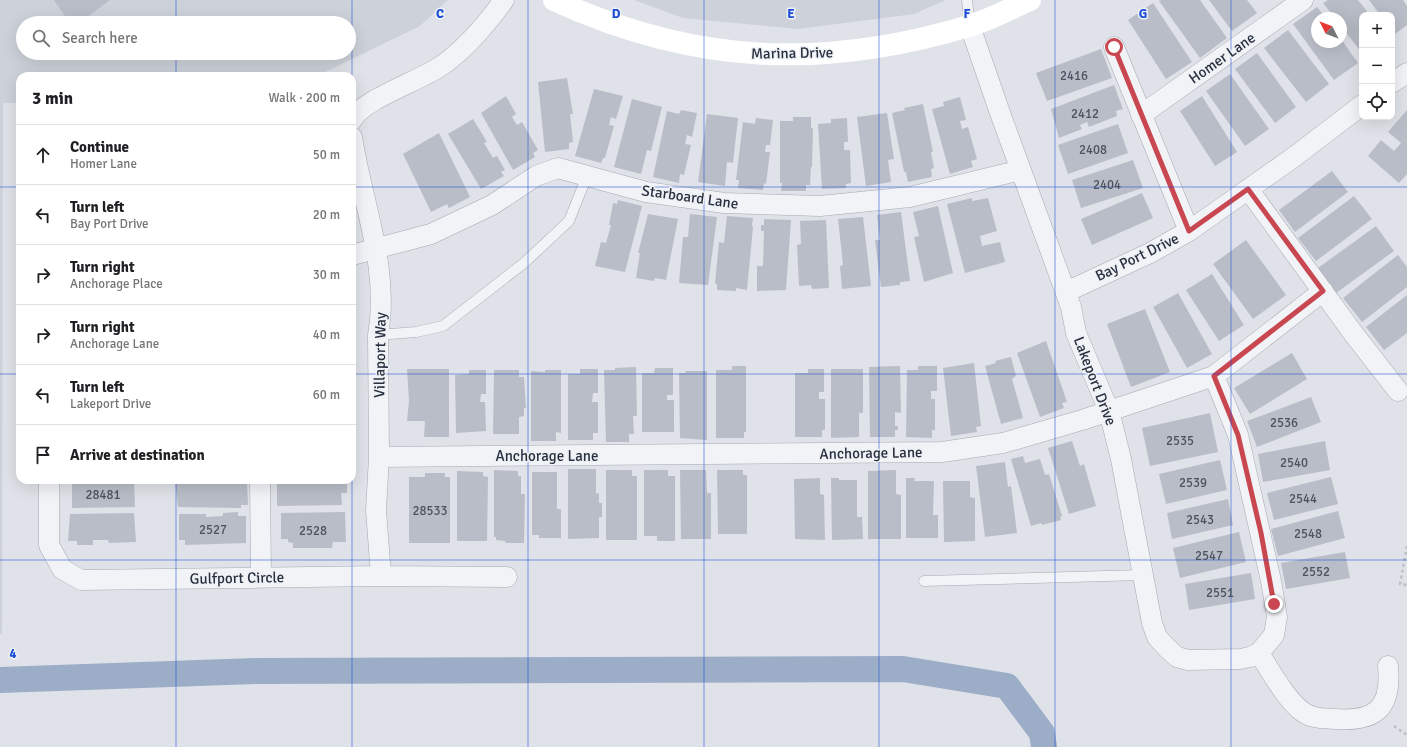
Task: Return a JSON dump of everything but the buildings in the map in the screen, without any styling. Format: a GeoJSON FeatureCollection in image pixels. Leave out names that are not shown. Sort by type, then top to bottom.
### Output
{"type":"FeatureCollection","features":[{"type":"Feature","properties":{"kind":"street"},"geometry":{"type":"LineString","coordinates":[[356,114],[368,104],[418,80],[439,67],[475,36],[504,0]]}},
{"type":"Feature","properties":{"kind":"street","name":"Marina Drive"},"geometry":{"type":"LineString","coordinates":[[554,0],[594,18],[676,43],[744,54],[826,54],[893,45],[970,26],[1030,0]]}},
{"type":"Feature","properties":{"kind":"street","name":"Homer Lane"},"geometry":{"type":"LineString","coordinates":[[1141,115],[1303,0]]}},
{"type":"Feature","properties":{"kind":"street","name":"Lakeport Drive"},"geometry":{"type":"LineString","coordinates":[[970,26],[1066,292],[1071,307],[1076,333],[1109,411],[1121,459],[1152,623],[1157,637],[1177,657],[1188,660],[1240,660],[1260,653]]}},
{"type":"Feature","properties":{"kind":"street"},"geometry":{"type":"LineString","coordinates":[[1114,47],[1189,231]]}},
{"type":"Feature","properties":{"kind":"street"},"geometry":{"type":"LineString","coordinates":[[1395,81],[1407,73]]}},
{"type":"Feature","properties":{"kind":"street","name":"Bay Port Drive"},"geometry":{"type":"LineString","coordinates":[[1066,292],[1150,253],[1189,231],[1294,157],[1359,107]]}},
{"type":"Feature","properties":{"kind":"street","name":"Villaport Way"},"geometry":{"type":"LineString","coordinates":[[356,155],[377,250],[381,318],[378,335],[380,457],[376,510],[381,576]]}},
{"type":"Feature","properties":{"kind":"street","name":"Starboard Lane"},"geometry":{"type":"LineString","coordinates":[[377,250],[431,234],[492,205],[536,176],[558,168],[646,192],[724,204],[820,206],[910,197],[1021,170]]}},
{"type":"Feature","properties":{"kind":"street"},"geometry":{"type":"LineString","coordinates":[[1248,189],[1353,333],[1398,391]]}},
{"type":"Feature","properties":{"kind":"street"},"geometry":{"type":"LineString","coordinates":[[356,254],[377,250]]}},
{"type":"Feature","properties":{"kind":"street","name":"Anchorage Lane"},"geometry":{"type":"LineString","coordinates":[[380,457],[942,452],[1004,443],[1109,411],[1214,376],[1323,291]]}},
{"type":"Feature","properties":{"kind":"street"},"geometry":{"type":"LineString","coordinates":[[1214,376],[1238,435],[1271,581],[1276,617],[1275,629],[1274,635],[1260,653],[1276,680],[1297,706],[1306,714],[1316,718],[1359,720],[1373,714],[1380,708],[1387,695],[1390,682],[1388,666]]}},
{"type":"Feature","properties":{"kind":"street","name":"Gulfport Circle"},"geometry":{"type":"LineString","coordinates":[[49,484],[50,546],[62,569],[81,580],[381,576],[507,577]]}},
{"type":"Feature","properties":{"kind":"street"},"geometry":{"type":"LineString","coordinates":[[260,484],[261,578]]}},
{"type":"Feature","properties":{"kind":"lane"},"geometry":{"type":"LineString","coordinates":[[967,0],[970,26]]}},
{"type":"Feature","properties":{"kind":"lane"},"geometry":{"type":"LineString","coordinates":[[378,335],[416,332],[443,326],[524,264],[569,221],[587,176]]}},
{"type":"Feature","properties":{"kind":"lane"},"geometry":{"type":"LineString","coordinates":[[924,581],[1142,575]]}},
{"type":"Feature","properties":{"kind":"path"},"geometry":{"type":"LineString","coordinates":[[1407,546],[1400,584],[1407,585]]}},
{"type":"Feature","properties":{"kind":"shaded area"},"geometry":{"type":"Polygon","coordinates":[[[0,0],[448,0],[420,26],[356,57],[356,16],[16,16],[16,60],[350,60],[325,72],[16,72],[16,103],[3,103],[2,634],[0,634],[0,0]]]}},
{"type":"Feature","properties":{"kind":"shaded area"},"geometry":{"type":"Polygon","coordinates":[[[634,0],[946,0],[914,14],[798,29],[683,18],[634,0]]]}},
{"type":"Feature","properties":{"kind":"waterway"},"geometry":{"type":"LineString","coordinates":[[0,680],[255,671],[903,669],[1007,686],[1042,733],[1044,747]]}},
{"type":"Feature","properties":{"kind":"route"},"geometry":{"type":"LineString","coordinates":[[1114,47],[1189,231],[1210,218],[1248,189],[1323,291],[1214,376],[1238,435],[1261,533],[1274,604]]}}]}
